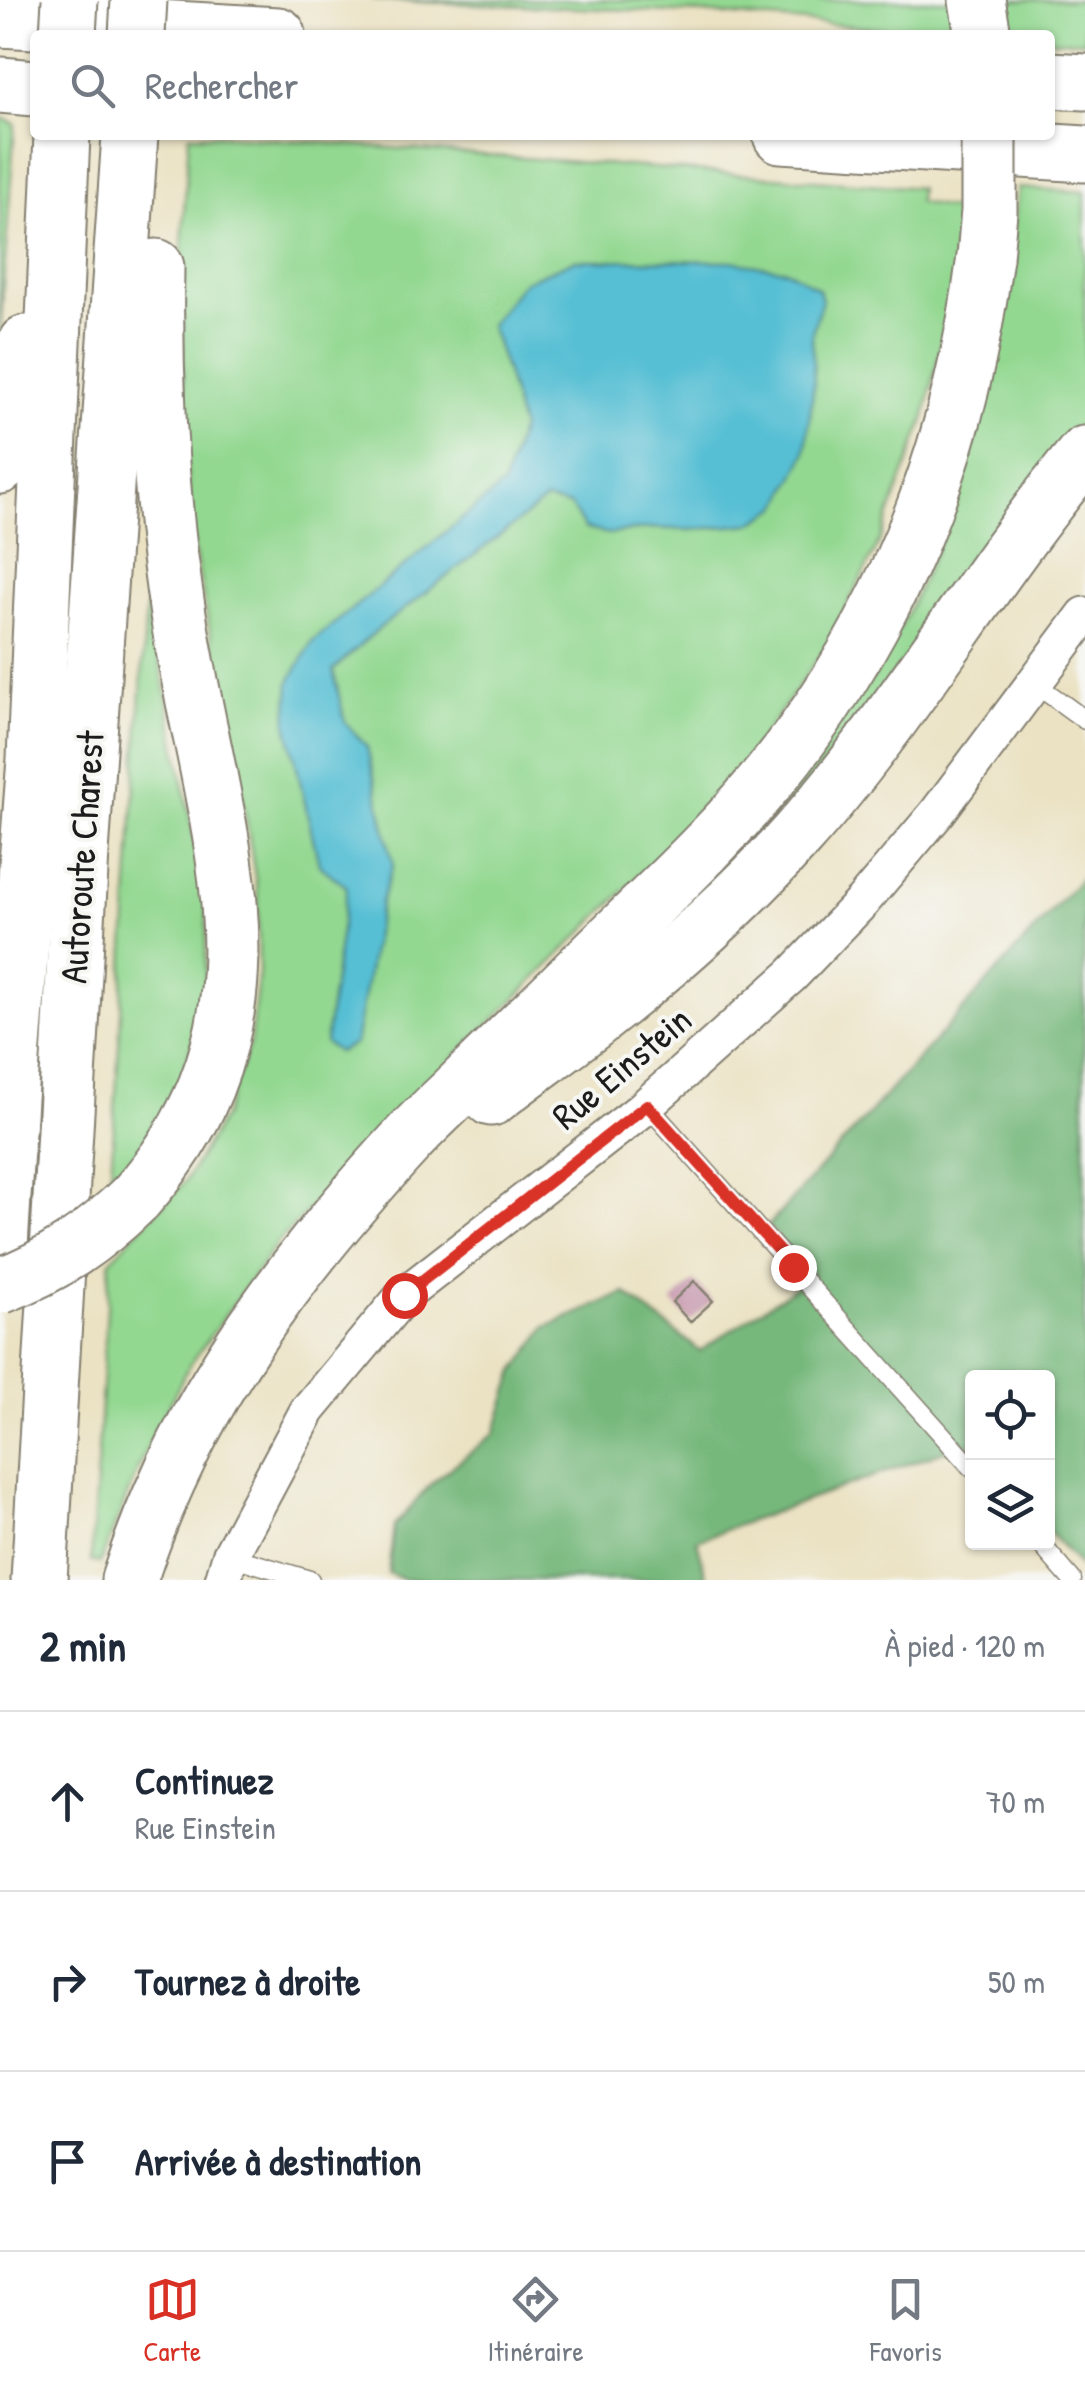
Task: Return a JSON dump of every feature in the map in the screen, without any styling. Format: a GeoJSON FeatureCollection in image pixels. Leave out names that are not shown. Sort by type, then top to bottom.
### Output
{"type":"FeatureCollection","features":[{"type":"Feature","properties":{"kind":"highway"},"geometry":{"type":"LineString","coordinates":[[68,30],[70,0]]}},
{"type":"Feature","properties":{"kind":"highway"},"geometry":{"type":"LineString","coordinates":[[137,30],[139,0]]}},
{"type":"Feature","properties":{"kind":"highway"},"geometry":{"type":"LineString","coordinates":[[166,30],[167,0]]}},
{"type":"Feature","properties":{"kind":"highway"},"geometry":{"type":"LineString","coordinates":[[978,0],[981,30]]}},
{"type":"Feature","properties":{"kind":"highway"},"geometry":{"type":"LineString","coordinates":[[0,19],[191,30]]}},
{"type":"Feature","properties":{"kind":"highway"},"geometry":{"type":"LineString","coordinates":[[1055,80],[1085,82]]}},
{"type":"Feature","properties":{"kind":"highway"},"geometry":{"type":"LineString","coordinates":[[0,86],[30,88]]}},
{"type":"Feature","properties":{"kind":"highway","name":"Autoroute Charest"},"geometry":{"type":"LineString","coordinates":[[38,1580],[130,140]]}},
{"type":"Feature","properties":{"kind":"highway"},"geometry":{"type":"LineString","coordinates":[[0,1286],[54,1263],[84,1243],[135,1198],[188,1128],[223,1038],[231,959],[227,883],[178,616],[162,480],[156,334],[161,140]]}},
{"type":"Feature","properties":{"kind":"highway"},"geometry":{"type":"LineString","coordinates":[[861,140],[1085,154]]}},
{"type":"Feature","properties":{"kind":"highway"},"geometry":{"type":"LineString","coordinates":[[129,1580],[154,1512],[200,1414],[255,1324],[310,1252],[408,1138],[733,819],[801,736],[860,647],[886,598],[932,491],[965,378],[985,257],[989,140]]}},
{"type":"Feature","properties":{"kind":"highway"},"geometry":{"type":"LineString","coordinates":[[0,466],[14,412],[62,152]]}},
{"type":"Feature","properties":{"kind":"highway","name":"Autoroute Charest"},"geometry":{"type":"LineString","coordinates":[[0,1246],[34,760],[62,152]]}},
{"type":"Feature","properties":{"kind":"highway"},"geometry":{"type":"LineString","coordinates":[[310,1252],[457,1124],[642,982],[761,874],[866,752],[1006,555],[1085,454]]}},
{"type":"Feature","properties":{"kind":"street","name":"Rue Einstein"},"geometry":{"type":"LineString","coordinates":[[226,1568],[308,1410],[404,1295],[647,1105],[792,974],[862,902],[937,813],[1085,615]]}},
{"type":"Feature","properties":{"kind":"lane"},"geometry":{"type":"LineString","coordinates":[[1034,683],[1085,720]]}},
{"type":"Feature","properties":{"kind":"lane"},"geometry":{"type":"LineString","coordinates":[[647,1105],[965,1460]]}},
{"type":"Feature","properties":{"kind":"lane"},"geometry":{"type":"LineString","coordinates":[[1046,1550],[1072,1580]]}},
{"type":"Feature","properties":{"kind":"lane"},"geometry":{"type":"LineString","coordinates":[[226,1568],[310,1580]]}},
{"type":"Feature","properties":{"kind":"green space"},"geometry":{"type":"Polygon","coordinates":[[[372,0],[952,0],[955,30],[897,30],[701,13],[372,0]]]}},
{"type":"Feature","properties":{"kind":"green space"},"geometry":{"type":"Polygon","coordinates":[[[1003,0],[1085,0],[1085,41],[1055,40],[1055,30],[1006,30],[1003,0]]]}},
{"type":"Feature","properties":{"kind":"green space"},"geometry":{"type":"Polygon","coordinates":[[[0,119],[15,124],[0,331],[0,119]]]}},
{"type":"Feature","properties":{"kind":"green space"},"geometry":{"type":"Polygon","coordinates":[[[189,140],[286,140],[919,188],[918,202],[962,211],[952,296],[925,417],[879,543],[827,646],[748,758],[681,835],[452,1061],[278,1242],[189,1366],[142,1459],[100,1563],[91,1561],[110,1261],[186,1180],[224,1115],[250,1042],[259,973],[258,896],[194,549],[184,441],[182,245],[189,140]]]}},
{"type":"Feature","properties":{"kind":"green space"},"geometry":{"type":"Polygon","coordinates":[[[1018,188],[1085,192],[1085,420],[877,697],[776,824],[768,817],[901,626],[957,503],[989,389],[1006,296],[1018,188]]]}},
{"type":"Feature","properties":{"kind":"green space"},"geometry":{"type":"Polygon","coordinates":[[[147,593],[207,906],[205,996],[183,1075],[154,1135],[110,1190],[147,593]]]}},
{"type":"Feature","properties":{"kind":"green space"},"geometry":{"type":"Polygon","coordinates":[[[1084,875],[1085,1572],[1055,1539],[1055,1370],[965,1370],[965,1443],[697,1540],[707,1580],[404,1580],[388,1573],[394,1526],[432,1483],[495,1433],[514,1373],[546,1327],[625,1293],[700,1351],[813,1275],[768,1226],[1084,875]]]}},
{"type":"Feature","properties":{"kind":"water"},"geometry":{"type":"Polygon","coordinates":[[[574,260],[730,261],[787,270],[819,289],[822,300],[812,333],[814,384],[805,455],[779,507],[750,524],[690,530],[651,528],[610,534],[585,529],[571,506],[546,500],[377,630],[333,670],[345,722],[367,747],[393,865],[381,901],[355,1044],[338,1052],[325,1043],[347,887],[319,865],[287,723],[290,681],[313,641],[503,485],[521,428],[490,325],[523,282],[574,260]]]}},
{"type":"Feature","properties":{"kind":"building"},"geometry":{"type":"Polygon","coordinates":[[[694,1281],[713,1301],[690,1322],[672,1302],[694,1281]]]}},
{"type":"Feature","properties":{"kind":"route"},"geometry":{"type":"LineString","coordinates":[[404,1295],[647,1105],[793,1267]]}}]}
